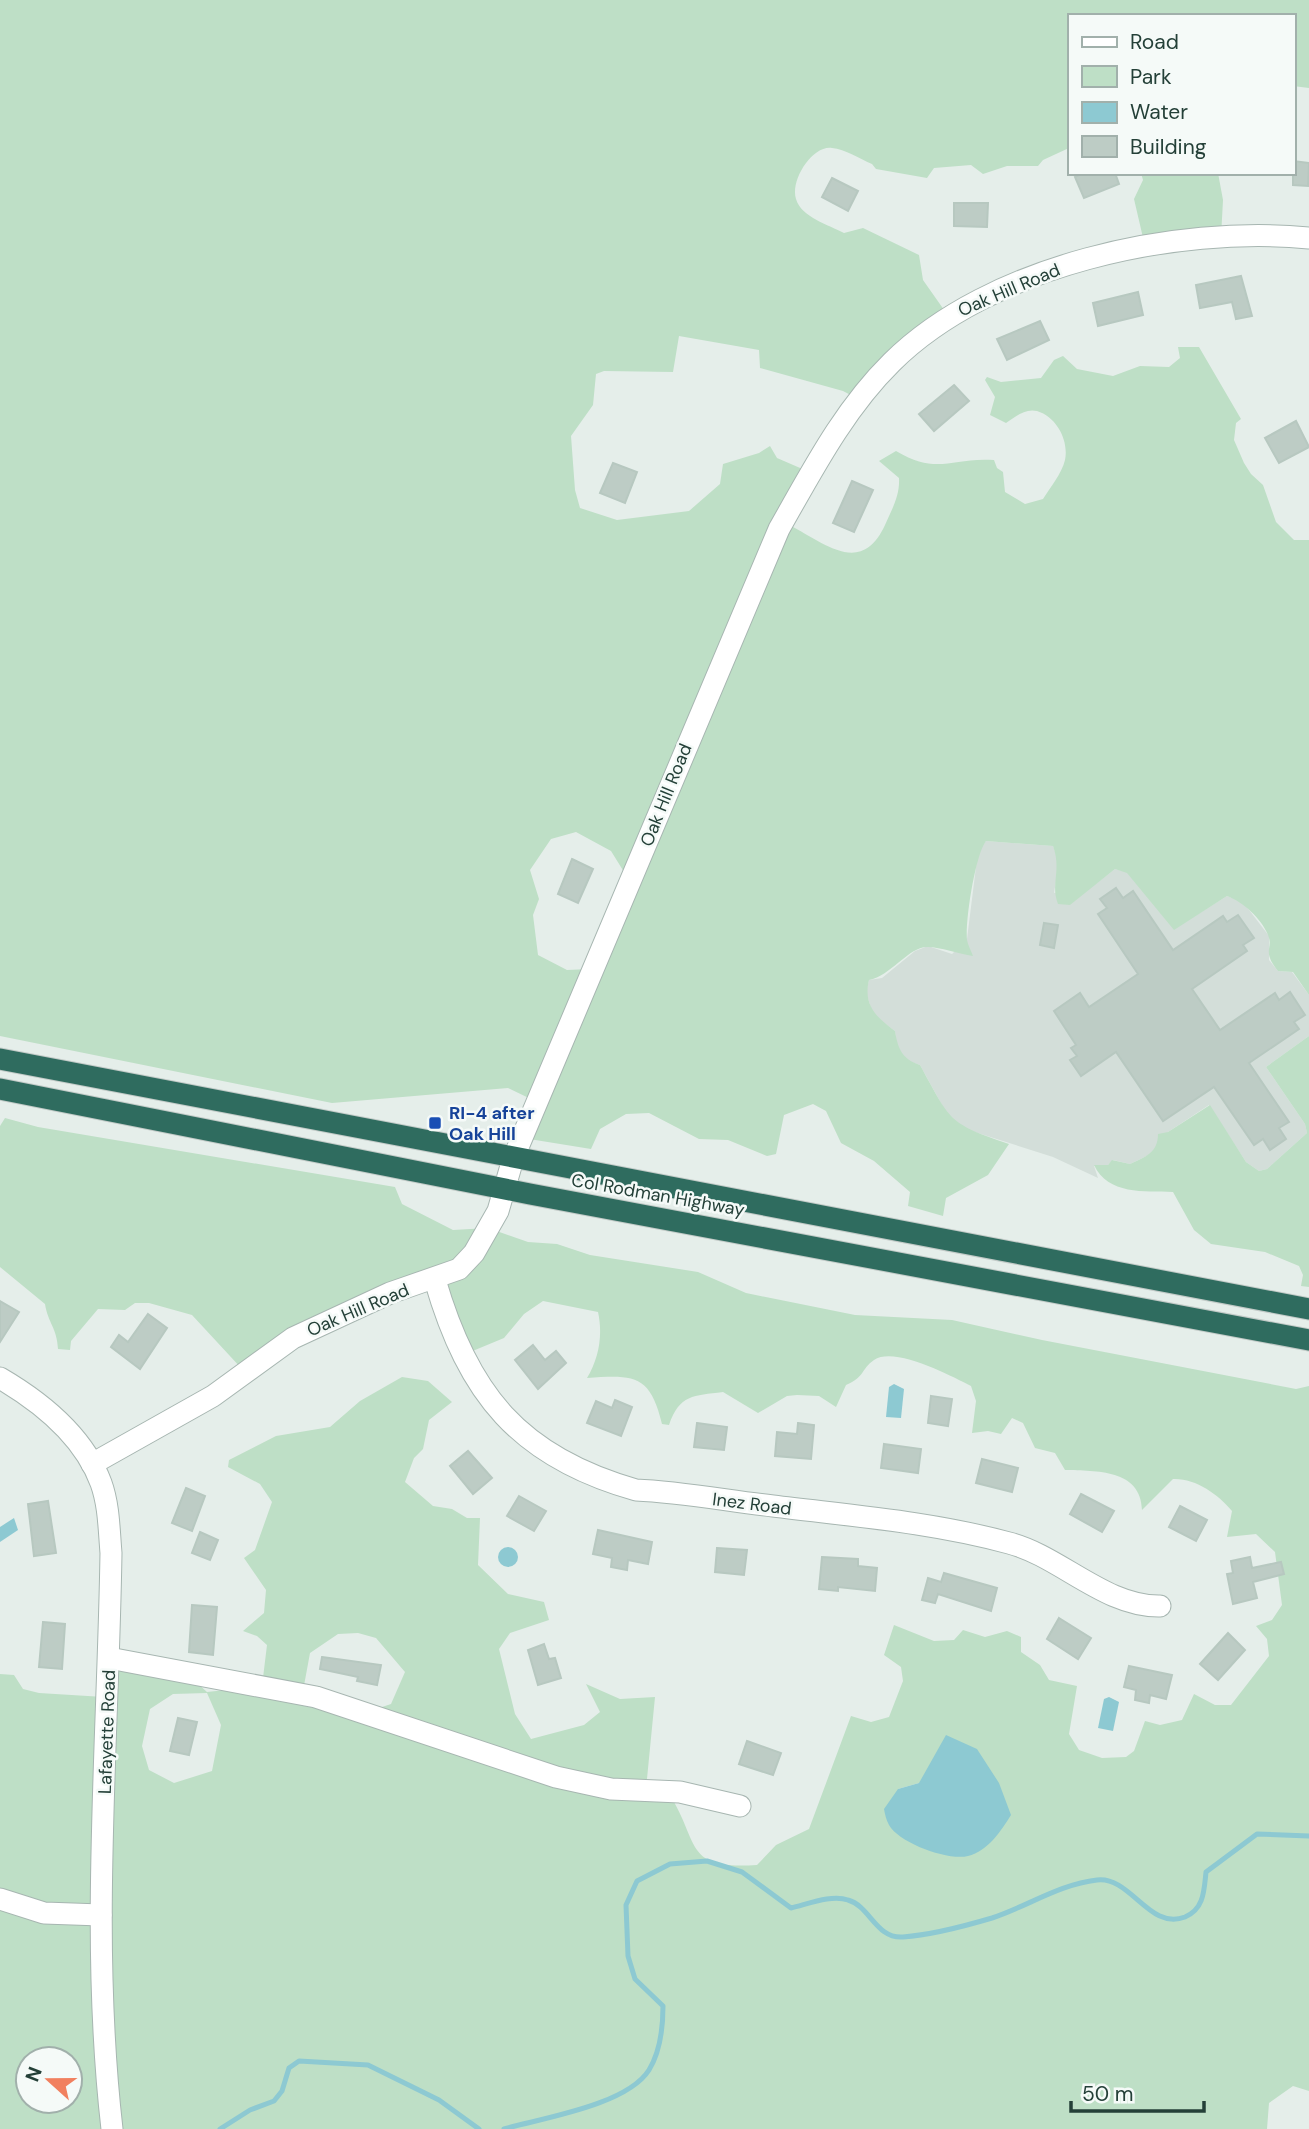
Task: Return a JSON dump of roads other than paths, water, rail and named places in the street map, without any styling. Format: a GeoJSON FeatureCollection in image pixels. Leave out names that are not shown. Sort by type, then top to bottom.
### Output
{"type":"FeatureCollection","features":[{"type":"Feature","properties":{"kind":"highway","name":"Col Rodman Highway"},"geometry":{"type":"LineString","coordinates":[[0,1059],[1309,1309]]}},
{"type":"Feature","properties":{"kind":"highway","name":"Col Rodman Highway"},"geometry":{"type":"LineString","coordinates":[[0,1089],[506,1189],[1309,1340]]}},
{"type":"Feature","properties":{"kind":"street","name":"Oak Hill Road"},"geometry":{"type":"LineString","coordinates":[[92,1464],[212,1396],[293,1338],[390,1293],[435,1280],[459,1269],[474,1253],[506,1189],[513,1159],[779,529],[820,456],[876,379],[894,360],[961,308],[1088,258],[1169,240],[1211,236],[1309,238]]}},
{"type":"Feature","properties":{"kind":"street","name":"Inez Road"},"geometry":{"type":"LineString","coordinates":[[435,1280],[457,1346],[491,1399],[514,1426],[540,1449],[603,1481],[636,1490],[890,1518],[974,1534],[1014,1544],[1123,1598],[1148,1606],[1160,1606]]}},
{"type":"Feature","properties":{"kind":"street","name":"Lafayette Road"},"geometry":{"type":"LineString","coordinates":[[0,1378],[53,1417],[81,1448],[92,1464],[107,1504],[111,1553],[101,1915],[106,2090],[112,2129]]}},
{"type":"Feature","properties":{"kind":"street"},"geometry":{"type":"LineString","coordinates":[[109,1658],[316,1698],[556,1777],[611,1789],[680,1792],[740,1806]]}},
{"type":"Feature","properties":{"kind":"street"},"geometry":{"type":"LineString","coordinates":[[0,1899],[44,1913],[101,1915]]}},
{"type":"Feature","properties":{"kind":"water"},"geometry":{"type":"Polygon","coordinates":[[[894,1384],[904,1389],[901,1418],[886,1417],[889,1387],[894,1384]]]}},
{"type":"Feature","properties":{"kind":"water"},"geometry":{"type":"Polygon","coordinates":[[[14,1518],[18,1530],[0,1542],[0,1527],[14,1518]]]}},
{"type":"Feature","properties":{"kind":"water"},"geometry":{"type":"Polygon","coordinates":[[[508,1547],[515,1550],[518,1557],[515,1564],[508,1567],[501,1564],[498,1557],[501,1550],[508,1547]]]}},
{"type":"Feature","properties":{"kind":"water"},"geometry":{"type":"Polygon","coordinates":[[[1109,1697],[1119,1702],[1113,1731],[1098,1728],[1104,1699],[1109,1697]]]}},
{"type":"Feature","properties":{"kind":"water"},"geometry":{"type":"Polygon","coordinates":[[[946,1735],[977,1749],[999,1783],[1011,1815],[988,1845],[968,1856],[949,1856],[913,1844],[894,1832],[884,1809],[898,1789],[919,1783],[946,1735]]]}},
{"type":"Feature","properties":{"kind":"waterway"},"geometry":{"type":"LineString","coordinates":[[504,2129],[604,2101],[638,2082],[649,2070],[660,2039],[663,2006],[635,1979],[628,1956],[626,1905],[637,1881],[670,1864],[707,1861],[742,1872],[791,1908],[842,1898],[856,1903],[886,1933],[903,1937],[992,1918],[1056,1891],[1097,1880],[1120,1886],[1161,1917],[1185,1917],[1199,1904],[1206,1872],[1257,1834],[1309,1836]]}},
{"type":"Feature","properties":{"kind":"waterway"},"geometry":{"type":"LineString","coordinates":[[220,2129],[250,2110],[274,2101],[282,2091],[289,2068],[299,2061],[368,2065],[439,2100],[479,2129]]}},
{"type":"Feature","properties":{"kind":"place","name":"RI-4 after Oak Hill"},"geometry":{"type":"Point","coordinates":[435,1123]}}]}
